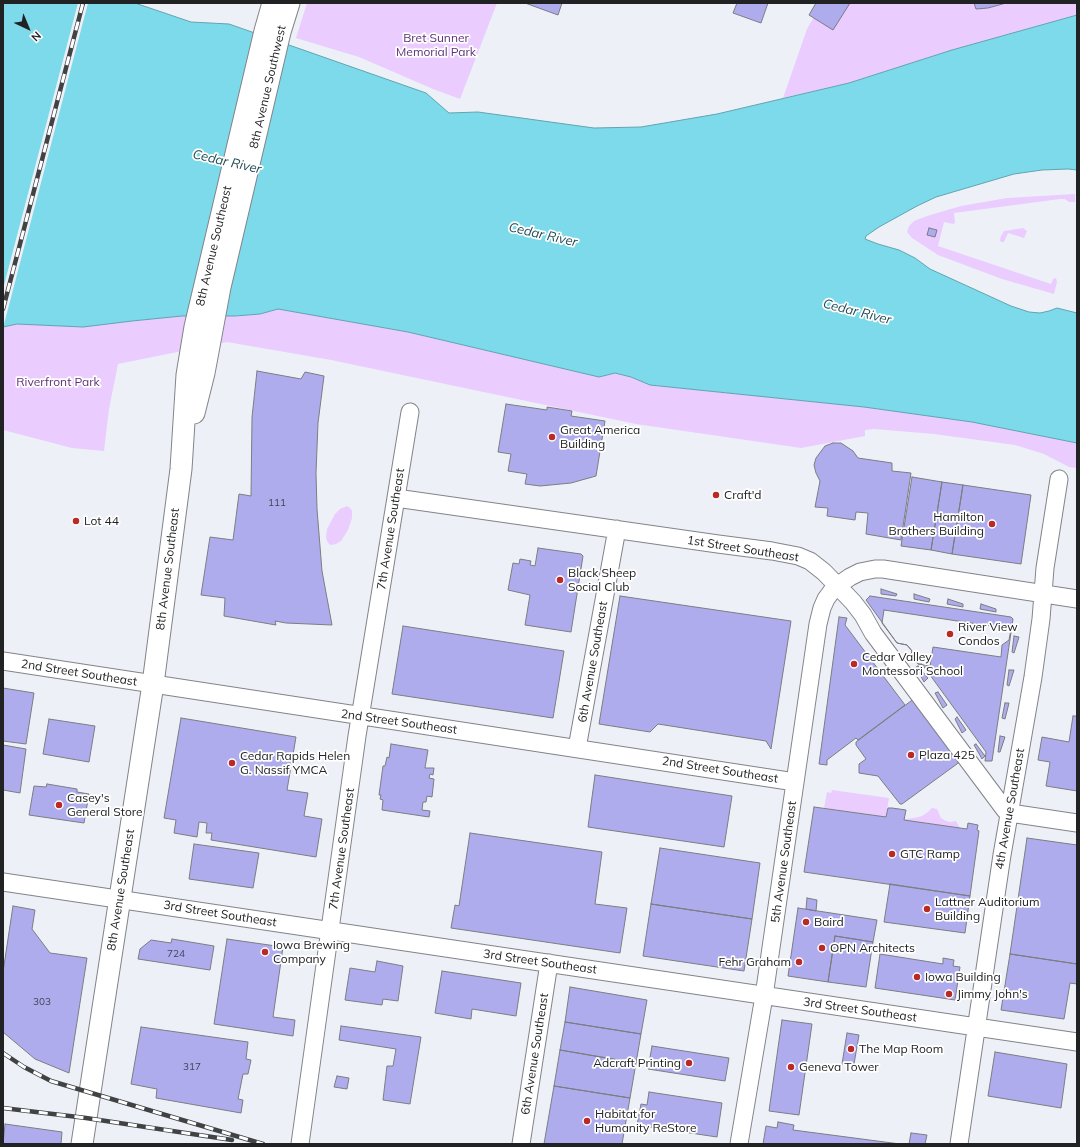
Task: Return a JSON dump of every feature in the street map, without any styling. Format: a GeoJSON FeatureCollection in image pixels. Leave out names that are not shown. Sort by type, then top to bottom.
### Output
{"type":"FeatureCollection","features":[{"type":"Feature","properties":{"kind":"main road","name":"8th Avenue Southwest"},"geometry":{"type":"LineString","coordinates":[[240,169],[268,18],[273,3]]}},
{"type":"Feature","properties":{"kind":"main road","name":"8th Avenue Southwest"},"geometry":{"type":"LineString","coordinates":[[240,169],[289,3]]}},
{"type":"Feature","properties":{"kind":"main road","name":"8th Avenue Southeast"},"geometry":{"type":"LineString","coordinates":[[82,1144],[153,684],[195,374],[220,287],[240,169]]}},
{"type":"Feature","properties":{"kind":"street","name":"7th Avenue Southeast"},"geometry":{"type":"LineString","coordinates":[[300,1144],[361,716],[410,412]]}},
{"type":"Feature","properties":{"kind":"street","name":"4th Avenue Southeast"},"geometry":{"type":"LineString","coordinates":[[958,1143],[1033,677],[1041,619],[1045,568],[1060,479]]}},
{"type":"Feature","properties":{"kind":"street","name":"1st Street Southeast"},"geometry":{"type":"LineString","coordinates":[[396,498],[772,551],[798,556],[816,565],[838,585],[859,609],[880,643],[998,802],[1010,813]]}},
{"type":"Feature","properties":{"kind":"street","name":"6th Avenue Southeast"},"geometry":{"type":"LineString","coordinates":[[577,748],[617,529]]}},
{"type":"Feature","properties":{"kind":"street"},"geometry":{"type":"LineString","coordinates":[[838,585],[860,572],[883,569],[1077,599]]}},
{"type":"Feature","properties":{"kind":"street","name":"5th Avenue Southeast"},"geometry":{"type":"LineString","coordinates":[[739,1144],[764,996],[820,614],[826,599],[838,585]]}},
{"type":"Feature","properties":{"kind":"street","name":"2nd Street Southeast"},"geometry":{"type":"LineString","coordinates":[[3,661],[795,782]]}},
{"type":"Feature","properties":{"kind":"street"},"geometry":{"type":"LineString","coordinates":[[1010,813],[1077,823]]}},
{"type":"Feature","properties":{"kind":"street","name":"3rd Street Southeast"},"geometry":{"type":"LineString","coordinates":[[3,882],[1077,1042]]}},
{"type":"Feature","properties":{"kind":"street","name":"6th Avenue Southeast"},"geometry":{"type":"LineString","coordinates":[[521,1144],[549,963]]}},
{"type":"Feature","properties":{"kind":"green space","name":"Bret Sunner Memorial Park"},"geometry":{"type":"Polygon","coordinates":[[[307,3],[497,3],[460,99],[359,57],[296,38],[307,3]]]}},
{"type":"Feature","properties":{"kind":"green space"},"geometry":{"type":"Polygon","coordinates":[[[822,3],[1077,3],[1077,15],[952,50],[849,83],[783,98],[807,29],[822,3]]]}},
{"type":"Feature","properties":{"kind":"green space"},"geometry":{"type":"Polygon","coordinates":[[[1075,194],[1075,202],[1060,199],[954,213],[955,223],[944,222],[938,246],[1051,284],[1053,279],[1056,278],[1057,282],[1054,294],[1002,279],[938,255],[912,238],[907,232],[909,226],[914,221],[961,206],[1007,198],[1075,194]]]}},
{"type":"Feature","properties":{"kind":"green space"},"geometry":{"type":"Polygon","coordinates":[[[1023,228],[1027,231],[1024,238],[1008,233],[1004,242],[1001,242],[1001,236],[1004,231],[1023,228]]]}},
{"type":"Feature","properties":{"kind":"green space","name":"Riverfront Park"},"geometry":{"type":"Polygon","coordinates":[[[278,309],[408,332],[599,377],[615,373],[631,377],[650,385],[864,407],[972,422],[1077,443],[1077,468],[1069,467],[1044,454],[1015,445],[934,434],[874,429],[865,430],[865,436],[801,448],[636,424],[331,360],[227,342],[118,364],[109,409],[104,451],[72,448],[3,430],[3,327],[17,324],[83,327],[182,316],[235,316],[260,314],[278,309]]]}},
{"type":"Feature","properties":{"kind":"green space"},"geometry":{"type":"Polygon","coordinates":[[[347,506],[352,511],[352,518],[348,530],[341,541],[330,545],[326,537],[327,529],[335,514],[340,509],[347,506]]]}},
{"type":"Feature","properties":{"kind":"green space"},"geometry":{"type":"Polygon","coordinates":[[[832,790],[889,798],[886,817],[824,808],[827,792],[831,793],[832,790]]]}},
{"type":"Feature","properties":{"kind":"green space"},"geometry":{"type":"Polygon","coordinates":[[[932,808],[937,809],[941,818],[946,821],[956,821],[960,828],[904,820],[922,816],[932,808]]]}},
{"type":"Feature","properties":{"kind":"water","name":"Cedar River"},"geometry":{"type":"Polygon","coordinates":[[[3,3],[135,3],[191,22],[229,24],[426,93],[449,113],[478,112],[594,128],[641,127],[717,114],[849,83],[952,50],[1077,15],[1077,170],[1042,170],[1014,174],[936,197],[879,227],[866,236],[865,239],[899,250],[915,258],[930,269],[1011,306],[1029,312],[1040,313],[1057,308],[1077,313],[1077,443],[972,422],[864,407],[650,385],[631,377],[615,373],[599,377],[408,332],[278,309],[260,314],[235,316],[182,316],[83,327],[17,324],[3,327],[3,3]]]}},
{"type":"Feature","properties":{"kind":"pier"},"geometry":{"type":"Polygon","coordinates":[[[78,3],[88,3],[3,328],[3,289],[78,3]]]}},
{"type":"Feature","properties":{"kind":"building"},"geometry":{"type":"Polygon","coordinates":[[[525,3],[562,3],[558,15],[525,3]]]}},
{"type":"Feature","properties":{"kind":"building"},"geometry":{"type":"Polygon","coordinates":[[[737,3],[768,3],[761,23],[733,13],[737,3]]]}},
{"type":"Feature","properties":{"kind":"building"},"geometry":{"type":"Polygon","coordinates":[[[816,3],[850,3],[833,30],[809,15],[816,3]]]}},
{"type":"Feature","properties":{"kind":"building"},"geometry":{"type":"Polygon","coordinates":[[[974,3],[1006,3],[988,8],[976,9],[974,3]]]}},
{"type":"Feature","properties":{"kind":"building"},"geometry":{"type":"Polygon","coordinates":[[[929,228],[937,230],[935,237],[927,235],[929,228]]]}},
{"type":"Feature","properties":{"kind":"building"},"geometry":{"type":"Polygon","coordinates":[[[257,371],[301,379],[305,372],[324,376],[318,423],[316,473],[317,509],[322,571],[332,625],[286,623],[275,621],[276,625],[224,616],[225,598],[201,595],[210,537],[233,540],[239,494],[251,496],[252,417],[257,371]]]}},
{"type":"Feature","properties":{"kind":"building","name":"Great America Building"},"geometry":{"type":"Polygon","coordinates":[[[506,404],[547,410],[547,407],[572,411],[571,416],[605,421],[596,476],[571,483],[540,486],[525,484],[527,474],[508,471],[511,454],[498,452],[506,404]]]}},
{"type":"Feature","properties":{"kind":"building"},"geometry":{"type":"Polygon","coordinates":[[[833,443],[841,443],[853,451],[858,458],[892,463],[892,471],[911,473],[901,540],[866,534],[868,513],[856,512],[855,520],[827,516],[828,508],[815,507],[820,481],[814,465],[816,458],[825,446],[833,443]]]}},
{"type":"Feature","properties":{"kind":"building"},"geometry":{"type":"Polygon","coordinates":[[[912,477],[942,482],[931,550],[901,546],[912,477]]]}},
{"type":"Feature","properties":{"kind":"building"},"geometry":{"type":"Polygon","coordinates":[[[942,482],[963,485],[952,554],[931,550],[942,482]]]}},
{"type":"Feature","properties":{"kind":"building","name":"Hamilton Brothers Building"},"geometry":{"type":"Polygon","coordinates":[[[963,485],[1031,495],[1021,564],[952,554],[963,485]]]}},
{"type":"Feature","properties":{"kind":"building"},"geometry":{"type":"Polygon","coordinates":[[[538,548],[581,554],[583,556],[571,632],[525,625],[530,595],[508,590],[513,563],[519,564],[520,559],[531,561],[530,565],[535,566],[538,548]]]}},
{"type":"Feature","properties":{"kind":"building"},"geometry":{"type":"Polygon","coordinates":[[[881,589],[897,594],[896,596],[881,594],[881,589]]]}},
{"type":"Feature","properties":{"kind":"building"},"geometry":{"type":"Polygon","coordinates":[[[914,594],[930,599],[929,602],[914,599],[914,594]]]}},
{"type":"Feature","properties":{"kind":"building"},"geometry":{"type":"Polygon","coordinates":[[[620,596],[791,621],[771,749],[766,741],[658,724],[650,732],[599,724],[620,596]]]}},
{"type":"Feature","properties":{"kind":"building"},"geometry":{"type":"Polygon","coordinates":[[[870,596],[1011,617],[1013,619],[992,761],[985,761],[986,752],[922,664],[918,664],[911,654],[912,651],[907,645],[897,643],[866,600],[870,596]]]}},
{"type":"Feature","properties":{"kind":"building"},"geometry":{"type":"Polygon","coordinates":[[[948,599],[963,604],[963,607],[947,604],[948,599]]]}},
{"type":"Feature","properties":{"kind":"building"},"geometry":{"type":"Polygon","coordinates":[[[981,604],[996,609],[996,612],[980,609],[981,604]]]}},
{"type":"Feature","properties":{"kind":"building","name":"River View Condos"},"geometry":{"type":"Polygon","coordinates":[[[884,610],[1011,629],[1009,640],[1002,645],[1001,657],[933,647],[930,666],[918,664],[911,654],[912,651],[907,645],[897,643],[882,623],[884,610]]]}},
{"type":"Feature","properties":{"kind":"building","name":"Cedar Valley Montessori School"},"geometry":{"type":"Polygon","coordinates":[[[839,617],[847,618],[845,625],[905,705],[858,740],[856,738],[827,760],[827,765],[819,764],[839,617]]]}},
{"type":"Feature","properties":{"kind":"building"},"geometry":{"type":"Polygon","coordinates":[[[403,626],[564,651],[553,718],[392,694],[403,626]]]}},
{"type":"Feature","properties":{"kind":"building"},"geometry":{"type":"Polygon","coordinates":[[[1014,636],[1019,637],[1014,653],[1012,652],[1014,636]]]}},
{"type":"Feature","properties":{"kind":"building"},"geometry":{"type":"Polygon","coordinates":[[[918,666],[928,678],[924,682],[916,667],[918,666]]]}},
{"type":"Feature","properties":{"kind":"building"},"geometry":{"type":"Polygon","coordinates":[[[1009,670],[1014,670],[1009,686],[1007,685],[1009,670]]]}},
{"type":"Feature","properties":{"kind":"building"},"geometry":{"type":"Polygon","coordinates":[[[3,688],[34,693],[26,744],[3,741],[3,688]]]}},
{"type":"Feature","properties":{"kind":"building"},"geometry":{"type":"Polygon","coordinates":[[[938,692],[947,705],[943,708],[935,693],[938,692]]]}},
{"type":"Feature","properties":{"kind":"building","name":"Plaza 425"},"geometry":{"type":"Polygon","coordinates":[[[915,698],[961,761],[900,804],[878,776],[859,773],[859,764],[866,759],[856,745],[856,742],[915,698]]]}},
{"type":"Feature","properties":{"kind":"building"},"geometry":{"type":"Polygon","coordinates":[[[1005,703],[1009,703],[1005,719],[1002,718],[1005,703]]]}},
{"type":"Feature","properties":{"kind":"building"},"geometry":{"type":"Polygon","coordinates":[[[1073,716],[1077,716],[1077,791],[1046,786],[1050,762],[1038,760],[1042,737],[1069,742],[1073,716]]]}},
{"type":"Feature","properties":{"kind":"building"},"geometry":{"type":"Polygon","coordinates":[[[957,717],[966,730],[962,733],[955,719],[957,717]]]}},
{"type":"Feature","properties":{"kind":"building","name":"Cedar Rapids Helen G. Nassif YMCA"},"geometry":{"type":"Polygon","coordinates":[[[181,718],[296,737],[287,790],[308,793],[304,816],[322,819],[316,857],[211,840],[212,833],[206,833],[207,823],[199,822],[197,837],[174,833],[176,820],[164,818],[181,718]]]}},
{"type":"Feature","properties":{"kind":"building"},"geometry":{"type":"Polygon","coordinates":[[[49,719],[95,726],[89,762],[43,754],[49,719]]]}},
{"type":"Feature","properties":{"kind":"building"},"geometry":{"type":"Polygon","coordinates":[[[1000,736],[1005,737],[1000,752],[998,752],[1000,736]]]}},
{"type":"Feature","properties":{"kind":"building"},"geometry":{"type":"Polygon","coordinates":[[[391,744],[428,750],[425,768],[434,768],[433,775],[430,774],[429,778],[434,779],[432,797],[427,796],[426,802],[423,802],[422,810],[430,811],[429,817],[382,810],[383,800],[380,799],[381,795],[379,795],[383,766],[385,766],[387,757],[389,758],[391,744]]]}},
{"type":"Feature","properties":{"kind":"building"},"geometry":{"type":"Polygon","coordinates":[[[976,744],[985,756],[982,759],[974,745],[976,744]]]}},
{"type":"Feature","properties":{"kind":"building"},"geometry":{"type":"Polygon","coordinates":[[[3,745],[26,749],[20,793],[3,790],[3,745]]]}},
{"type":"Feature","properties":{"kind":"building"},"geometry":{"type":"Polygon","coordinates":[[[595,775],[732,796],[724,847],[588,827],[595,775]]]}},
{"type":"Feature","properties":{"kind":"building","name":"Casey's General Store"},"geometry":{"type":"Polygon","coordinates":[[[47,784],[77,789],[77,792],[89,794],[84,823],[29,815],[34,786],[46,787],[47,784]]]}},
{"type":"Feature","properties":{"kind":"building","name":"GTC Ramp"},"geometry":{"type":"Polygon","coordinates":[[[814,807],[886,817],[888,808],[892,808],[906,810],[904,820],[967,829],[968,823],[978,825],[977,830],[979,831],[970,896],[804,872],[814,807]]]}},
{"type":"Feature","properties":{"kind":"building"},"geometry":{"type":"Polygon","coordinates":[[[470,833],[602,852],[595,904],[627,908],[620,953],[451,928],[455,905],[459,906],[470,833]]]}},
{"type":"Feature","properties":{"kind":"building"},"geometry":{"type":"Polygon","coordinates":[[[1027,838],[1077,845],[1077,964],[1010,954],[1027,838]]]}},
{"type":"Feature","properties":{"kind":"building"},"geometry":{"type":"Polygon","coordinates":[[[194,844],[259,853],[253,888],[189,879],[194,844]]]}},
{"type":"Feature","properties":{"kind":"building"},"geometry":{"type":"Polygon","coordinates":[[[660,848],[760,863],[752,919],[651,904],[660,848]]]}},
{"type":"Feature","properties":{"kind":"building","name":"Lattner Auditorium Building"},"geometry":{"type":"Polygon","coordinates":[[[890,884],[970,896],[965,933],[884,922],[890,884]]]}},
{"type":"Feature","properties":{"kind":"building"},"geometry":{"type":"Polygon","coordinates":[[[807,898],[817,900],[816,911],[806,909],[807,898]]]}},
{"type":"Feature","properties":{"kind":"building"},"geometry":{"type":"Polygon","coordinates":[[[651,904],[752,919],[744,971],[643,956],[651,904]]]}},
{"type":"Feature","properties":{"kind":"building"},"geometry":{"type":"Polygon","coordinates":[[[13,906],[35,910],[32,929],[50,953],[87,958],[69,1073],[35,1059],[3,1032],[3,972],[13,906]]]}},
{"type":"Feature","properties":{"kind":"building"},"geometry":{"type":"Polygon","coordinates":[[[798,908],[877,920],[873,942],[835,936],[828,982],[788,976],[798,908]]]}},
{"type":"Feature","properties":{"kind":"building"},"geometry":{"type":"Polygon","coordinates":[[[835,936],[873,942],[866,987],[828,982],[835,936]]]}},
{"type":"Feature","properties":{"kind":"building"},"geometry":{"type":"Polygon","coordinates":[[[172,939],[214,946],[210,970],[138,959],[140,949],[151,940],[171,943],[172,939]]]}},
{"type":"Feature","properties":{"kind":"building"},"geometry":{"type":"Polygon","coordinates":[[[227,939],[283,947],[273,1017],[295,1020],[293,1036],[214,1024],[227,939]]]}},
{"type":"Feature","properties":{"kind":"building","name":"Iowa Building"},"geometry":{"type":"Polygon","coordinates":[[[880,954],[943,964],[943,958],[954,960],[953,966],[960,967],[955,1000],[875,988],[880,954]]]}},
{"type":"Feature","properties":{"kind":"building"},"geometry":{"type":"Polygon","coordinates":[[[1010,954],[1077,964],[1077,984],[1070,983],[1064,1019],[1001,1010],[1010,954]]]}},
{"type":"Feature","properties":{"kind":"building"},"geometry":{"type":"Polygon","coordinates":[[[377,961],[403,966],[398,1001],[383,999],[382,1005],[345,1000],[350,968],[375,972],[377,961]]]}},
{"type":"Feature","properties":{"kind":"building"},"geometry":{"type":"Polygon","coordinates":[[[442,971],[521,983],[516,1016],[472,1009],[471,1019],[435,1013],[442,971]]]}},
{"type":"Feature","properties":{"kind":"building"},"geometry":{"type":"Polygon","coordinates":[[[570,987],[647,1000],[641,1034],[565,1022],[570,987]]]}},
{"type":"Feature","properties":{"kind":"building","name":"Geneva Tower"},"geometry":{"type":"Polygon","coordinates":[[[782,1020],[812,1024],[799,1115],[769,1111],[782,1020]]]}},
{"type":"Feature","properties":{"kind":"building"},"geometry":{"type":"Polygon","coordinates":[[[565,1022],[641,1034],[636,1063],[560,1050],[565,1022]]]}},
{"type":"Feature","properties":{"kind":"building"},"geometry":{"type":"Polygon","coordinates":[[[341,1026],[421,1037],[410,1104],[383,1100],[387,1066],[393,1066],[396,1049],[339,1040],[341,1026]]]}},
{"type":"Feature","properties":{"kind":"building"},"geometry":{"type":"Polygon","coordinates":[[[141,1027],[248,1042],[246,1059],[251,1060],[248,1074],[243,1074],[238,1099],[243,1100],[241,1113],[156,1098],[157,1089],[131,1084],[141,1027]]]}},
{"type":"Feature","properties":{"kind":"building","name":"The Map Room"},"geometry":{"type":"Polygon","coordinates":[[[847,1033],[859,1035],[854,1064],[849,1063],[849,1065],[842,1064],[847,1033]]]}},
{"type":"Feature","properties":{"kind":"building","name":"Adcraft Printing"},"geometry":{"type":"Polygon","coordinates":[[[652,1046],[729,1058],[725,1081],[648,1069],[652,1046]]]}},
{"type":"Feature","properties":{"kind":"building"},"geometry":{"type":"Polygon","coordinates":[[[560,1050],[636,1063],[630,1098],[554,1086],[560,1050]]]}},
{"type":"Feature","properties":{"kind":"building"},"geometry":{"type":"Polygon","coordinates":[[[995,1052],[1067,1064],[1061,1108],[988,1096],[995,1052]]]}},
{"type":"Feature","properties":{"kind":"building"},"geometry":{"type":"Polygon","coordinates":[[[337,1076],[349,1078],[347,1089],[334,1087],[337,1076]]]}},
{"type":"Feature","properties":{"kind":"building","name":"Habitat for Humanity ReStore"},"geometry":{"type":"Polygon","coordinates":[[[554,1086],[630,1098],[622,1144],[544,1144],[554,1086]]]}},
{"type":"Feature","properties":{"kind":"building"},"geometry":{"type":"Polygon","coordinates":[[[649,1092],[722,1103],[717,1137],[637,1125],[641,1104],[647,1105],[649,1092]]]}},
{"type":"Feature","properties":{"kind":"building"},"geometry":{"type":"Polygon","coordinates":[[[778,1122],[794,1125],[793,1130],[900,1144],[763,1144],[766,1126],[777,1128],[778,1122]]]}},
{"type":"Feature","properties":{"kind":"building"},"geometry":{"type":"Polygon","coordinates":[[[5,1124],[62,1132],[61,1144],[3,1144],[5,1124]]]}},
{"type":"Feature","properties":{"kind":"building"},"geometry":{"type":"Polygon","coordinates":[[[911,1133],[927,1135],[925,1144],[909,1144],[911,1133]]]}},
{"type":"Feature","properties":{"kind":"railway"},"geometry":{"type":"LineString","coordinates":[[3,309],[83,3]]}},
{"type":"Feature","properties":{"kind":"railway"},"geometry":{"type":"LineString","coordinates":[[3,1053],[24,1067],[51,1081],[263,1144]]}},
{"type":"Feature","properties":{"kind":"railway"},"geometry":{"type":"LineString","coordinates":[[3,1108],[86,1118],[232,1140]]}},
{"type":"Feature","properties":{"kind":"place","name":"Great America Building"},"geometry":{"type":"Point","coordinates":[552,437]}},
{"type":"Feature","properties":{"kind":"place","name":"Craft'd"},"geometry":{"type":"Point","coordinates":[716,495]}},
{"type":"Feature","properties":{"kind":"place","name":"Lot 44"},"geometry":{"type":"Point","coordinates":[76,521]}},
{"type":"Feature","properties":{"kind":"place","name":"Hamilton Brothers Building"},"geometry":{"type":"Point","coordinates":[992,524]}},
{"type":"Feature","properties":{"kind":"place","name":"Black Sheep Social Club"},"geometry":{"type":"Point","coordinates":[560,580]}},
{"type":"Feature","properties":{"kind":"place","name":"River View Condos"},"geometry":{"type":"Point","coordinates":[950,634]}},
{"type":"Feature","properties":{"kind":"place","name":"Cedar Valley Montessori School"},"geometry":{"type":"Point","coordinates":[854,664]}},
{"type":"Feature","properties":{"kind":"place","name":"Plaza 425"},"geometry":{"type":"Point","coordinates":[911,755]}},
{"type":"Feature","properties":{"kind":"place","name":"Cedar Rapids Helen G. Nassif YMCA"},"geometry":{"type":"Point","coordinates":[232,763]}},
{"type":"Feature","properties":{"kind":"place","name":"Casey's General Store"},"geometry":{"type":"Point","coordinates":[59,805]}},
{"type":"Feature","properties":{"kind":"place","name":"GTC Ramp"},"geometry":{"type":"Point","coordinates":[892,854]}},
{"type":"Feature","properties":{"kind":"place","name":"Lattner Auditorium Building"},"geometry":{"type":"Point","coordinates":[927,909]}},
{"type":"Feature","properties":{"kind":"place","name":"Baird"},"geometry":{"type":"Point","coordinates":[806,922]}},
{"type":"Feature","properties":{"kind":"place","name":"OPN Architects"},"geometry":{"type":"Point","coordinates":[822,948]}},
{"type":"Feature","properties":{"kind":"place","name":"Iowa Brewing Company"},"geometry":{"type":"Point","coordinates":[265,952]}},
{"type":"Feature","properties":{"kind":"place","name":"Fehr Graham"},"geometry":{"type":"Point","coordinates":[799,962]}},
{"type":"Feature","properties":{"kind":"place","name":"Iowa Building"},"geometry":{"type":"Point","coordinates":[917,977]}},
{"type":"Feature","properties":{"kind":"place","name":"Jimmy John's"},"geometry":{"type":"Point","coordinates":[949,994]}},
{"type":"Feature","properties":{"kind":"place","name":"The Map Room"},"geometry":{"type":"Point","coordinates":[851,1049]}},
{"type":"Feature","properties":{"kind":"place","name":"Adcraft Printing"},"geometry":{"type":"Point","coordinates":[689,1063]}},
{"type":"Feature","properties":{"kind":"place","name":"Geneva Tower"},"geometry":{"type":"Point","coordinates":[791,1067]}},
{"type":"Feature","properties":{"kind":"place","name":"Habitat for Humanity ReStore"},"geometry":{"type":"Point","coordinates":[587,1121]}}]}
